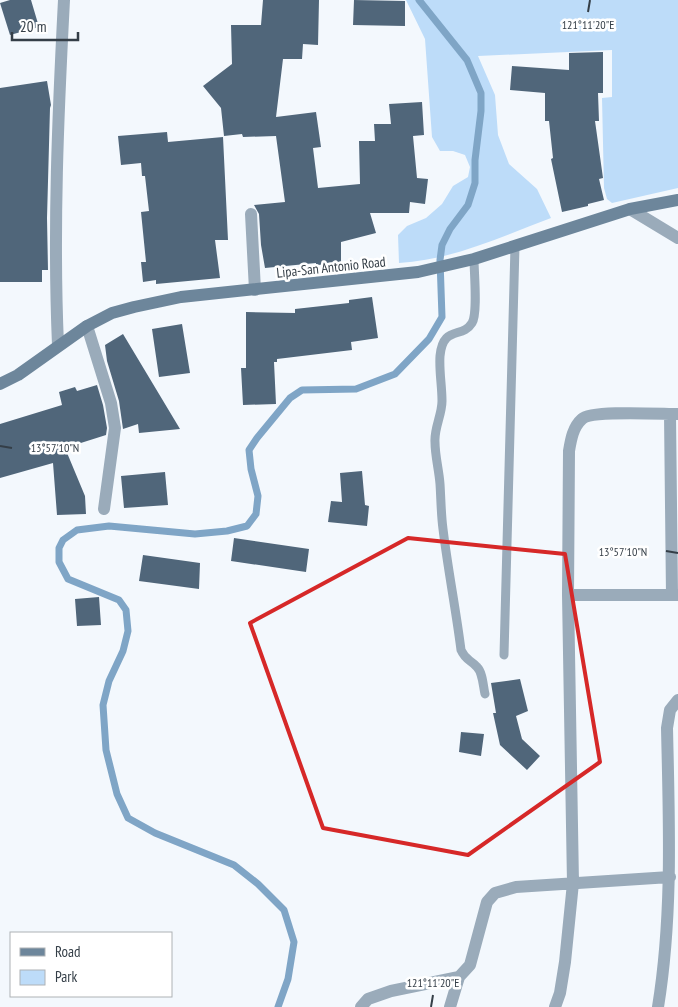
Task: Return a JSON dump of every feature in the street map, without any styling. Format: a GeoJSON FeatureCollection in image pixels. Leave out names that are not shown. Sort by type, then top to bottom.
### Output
{"type":"FeatureCollection","features":[{"type":"Feature","properties":{"kind":"main road","name":"Lipa-San Antonio Road"},"geometry":{"type":"LineString","coordinates":[[0,384],[18,375],[87,326],[112,313],[180,297],[418,272],[470,260],[630,209],[678,200]]}},
{"type":"Feature","properties":{"kind":"street"},"geometry":{"type":"LineString","coordinates":[[58,345],[56,185],[64,0]]}},
{"type":"Feature","properties":{"kind":"street"},"geometry":{"type":"LineString","coordinates":[[630,209],[678,238]]}},
{"type":"Feature","properties":{"kind":"street"},"geometry":{"type":"LineString","coordinates":[[251,214],[255,290]]}},
{"type":"Feature","properties":{"kind":"street"},"geometry":{"type":"LineString","coordinates":[[87,326],[111,403],[115,428],[104,509]]}},
{"type":"Feature","properties":{"kind":"street"},"geometry":{"type":"LineString","coordinates":[[555,1007],[560,993],[565,962],[573,883],[568,595],[569,451],[573,431],[582,418],[596,414],[674,414],[675,595],[568,595]]}},
{"type":"Feature","properties":{"kind":"street"},"geometry":{"type":"LineString","coordinates":[[658,1007],[672,951],[667,728],[670,710],[678,700]]}},
{"type":"Feature","properties":{"kind":"street"},"geometry":{"type":"LineString","coordinates":[[450,1007],[459,977],[470,964],[487,902],[494,893],[516,887],[670,877]]}},
{"type":"Feature","properties":{"kind":"street"},"geometry":{"type":"LineString","coordinates":[[361,1007],[368,1000],[391,991],[459,977]]}},
{"type":"Feature","properties":{"kind":"lane"},"geometry":{"type":"LineString","coordinates":[[504,655],[515,246]]}},
{"type":"Feature","properties":{"kind":"lane"},"geometry":{"type":"LineString","coordinates":[[470,260],[475,293],[474,319],[471,325],[445,338],[441,347],[442,410],[435,431],[435,443],[443,530],[461,650],[465,658],[478,667],[481,672],[485,694]]}},
{"type":"Feature","properties":{"kind":"highlighted area"},"geometry":{"type":"Polygon","coordinates":[[[408,538],[565,554],[600,762],[468,855],[323,828],[250,623],[408,538]]]}},
{"type":"Feature","properties":{"kind":"green space"},"geometry":{"type":"Polygon","coordinates":[[[406,0],[678,0],[678,188],[612,203],[607,199],[604,188],[602,98],[612,97],[612,50],[478,56],[495,95],[498,135],[509,164],[537,189],[551,218],[495,240],[457,252],[419,261],[399,263],[398,235],[407,226],[426,218],[442,204],[453,186],[468,177],[470,167],[465,155],[453,151],[440,151],[432,137],[425,39],[406,0]]]}},
{"type":"Feature","properties":{"kind":"building"},"geometry":{"type":"Polygon","coordinates":[[[10,0],[31,0],[39,27],[10,35],[0,3],[10,0]]]}},
{"type":"Feature","properties":{"kind":"building"},"geometry":{"type":"Polygon","coordinates":[[[263,0],[319,0],[318,45],[303,44],[302,59],[283,59],[276,117],[316,112],[321,147],[313,148],[318,188],[360,184],[359,141],[375,141],[374,124],[391,124],[389,104],[422,102],[424,135],[413,136],[417,178],[428,179],[425,204],[410,202],[409,213],[370,213],[376,233],[341,242],[341,264],[316,265],[316,263],[265,268],[259,214],[254,205],[285,202],[276,136],[243,137],[242,134],[224,136],[221,108],[203,86],[232,64],[231,25],[261,25],[263,0]]]}},
{"type":"Feature","properties":{"kind":"building"},"geometry":{"type":"Polygon","coordinates":[[[354,0],[405,1],[405,26],[353,25],[354,0]]]}},
{"type":"Feature","properties":{"kind":"building"},"geometry":{"type":"Polygon","coordinates":[[[603,52],[603,93],[598,93],[599,121],[595,121],[603,178],[599,179],[604,200],[562,212],[551,159],[553,158],[549,121],[545,121],[545,93],[510,90],[512,66],[569,70],[569,53],[603,52]]]}},
{"type":"Feature","properties":{"kind":"building"},"geometry":{"type":"Polygon","coordinates":[[[47,81],[51,105],[47,218],[48,270],[42,270],[42,282],[0,282],[0,88],[47,81]]]}},
{"type":"Feature","properties":{"kind":"building"},"geometry":{"type":"Polygon","coordinates":[[[167,132],[168,142],[223,137],[228,240],[215,240],[220,278],[156,284],[156,280],[143,282],[141,262],[146,262],[141,212],[149,211],[145,176],[142,176],[141,163],[121,165],[118,136],[167,132]]]}},
{"type":"Feature","properties":{"kind":"building"},"geometry":{"type":"Polygon","coordinates":[[[372,297],[378,338],[351,342],[352,350],[277,359],[277,362],[274,362],[276,404],[243,405],[241,368],[246,368],[246,312],[295,313],[295,309],[349,303],[349,300],[372,297]]]}},
{"type":"Feature","properties":{"kind":"building"},"geometry":{"type":"Polygon","coordinates":[[[182,324],[190,373],[159,377],[152,329],[182,324]]]}},
{"type":"Feature","properties":{"kind":"building"},"geometry":{"type":"Polygon","coordinates":[[[123,334],[180,429],[139,433],[138,424],[123,429],[119,401],[107,361],[105,345],[123,334]]]}},
{"type":"Feature","properties":{"kind":"building"},"geometry":{"type":"Polygon","coordinates":[[[97,385],[103,405],[107,428],[106,435],[65,448],[85,496],[86,514],[57,515],[53,463],[0,478],[0,424],[62,405],[59,392],[75,387],[77,391],[97,385]]]}},
{"type":"Feature","properties":{"kind":"building"},"geometry":{"type":"Polygon","coordinates":[[[362,471],[365,505],[369,506],[367,526],[328,522],[331,501],[342,502],[340,473],[362,471]]]}},
{"type":"Feature","properties":{"kind":"building"},"geometry":{"type":"Polygon","coordinates":[[[165,472],[168,505],[124,508],[121,476],[165,472]]]}},
{"type":"Feature","properties":{"kind":"building"},"geometry":{"type":"Polygon","coordinates":[[[234,538],[309,549],[306,572],[231,561],[234,538]]]}},
{"type":"Feature","properties":{"kind":"building"},"geometry":{"type":"Polygon","coordinates":[[[143,555],[200,563],[199,589],[139,581],[143,555]]]}},
{"type":"Feature","properties":{"kind":"building"},"geometry":{"type":"Polygon","coordinates":[[[99,597],[101,625],[77,626],[75,599],[99,597]]]}},
{"type":"Feature","properties":{"kind":"building"},"geometry":{"type":"Polygon","coordinates":[[[520,679],[528,711],[516,716],[522,739],[540,756],[527,770],[500,745],[493,713],[496,713],[491,683],[520,679]]]}},
{"type":"Feature","properties":{"kind":"building"},"geometry":{"type":"Polygon","coordinates":[[[461,732],[484,734],[481,756],[459,752],[461,732]]]}},
{"type":"Feature","properties":{"kind":"waterway"},"geometry":{"type":"LineString","coordinates":[[278,1007],[288,979],[294,942],[284,910],[258,884],[234,865],[155,833],[128,818],[117,794],[106,750],[103,705],[109,681],[123,651],[128,631],[126,610],[119,600],[68,579],[59,562],[59,548],[63,540],[77,530],[109,526],[195,534],[227,531],[247,526],[256,514],[258,496],[251,469],[249,450],[290,398],[302,390],[356,389],[395,374],[429,339],[442,317],[440,260],[442,245],[450,229],[468,205],[475,183],[475,160],[481,111],[481,93],[467,60],[419,0]]}}]}
